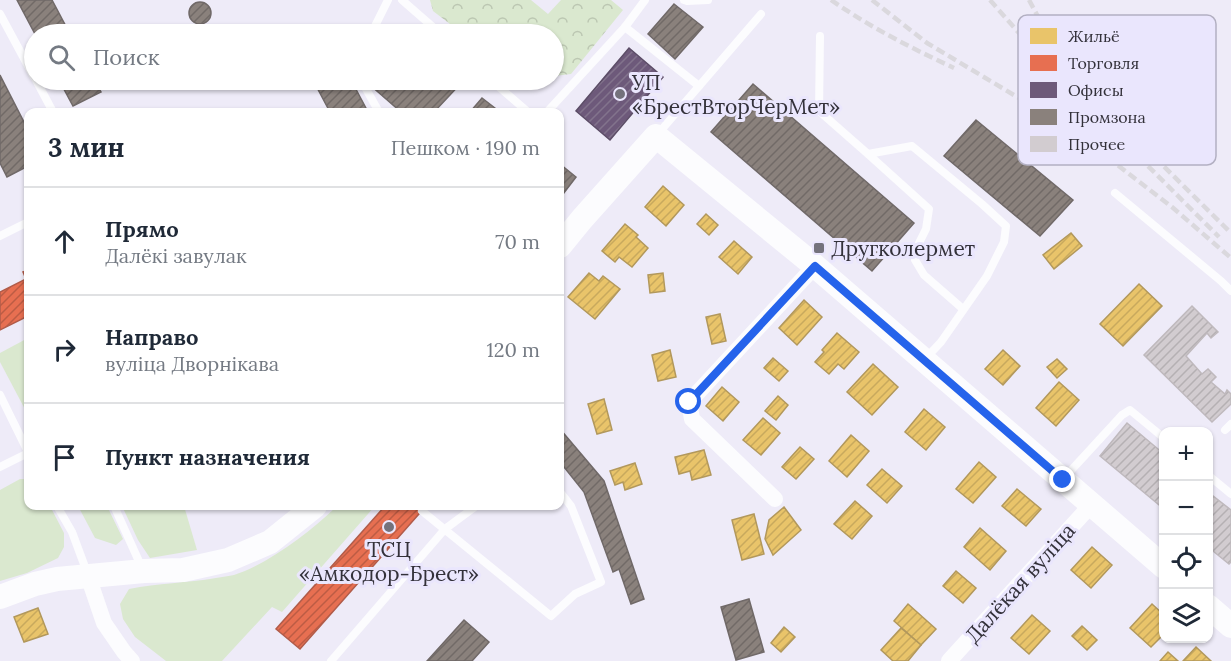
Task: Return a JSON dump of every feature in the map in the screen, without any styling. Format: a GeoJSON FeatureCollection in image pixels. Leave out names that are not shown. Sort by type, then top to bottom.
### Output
{"type":"FeatureCollection","features":[{"type":"Feature","properties":{"kind":"street"},"geometry":{"type":"LineString","coordinates":[[564,241],[656,136],[815,266],[1159,563]]}},
{"type":"Feature","properties":{"kind":"street"},"geometry":{"type":"LineString","coordinates":[[774,499],[692,419],[689,402],[815,266]]}},
{"type":"Feature","properties":{"kind":"street","name":"Далёкая вуліца"},"geometry":{"type":"LineString","coordinates":[[949,661],[1091,505]]}},
{"type":"Feature","properties":{"kind":"street"},"geometry":{"type":"LineString","coordinates":[[0,597],[35,584],[57,579],[183,570],[228,560],[270,542],[310,510]]}},
{"type":"Feature","properties":{"kind":"street"},"geometry":{"type":"LineString","coordinates":[[88,576],[104,622],[132,661]]}},
{"type":"Feature","properties":{"kind":"street"},"geometry":{"type":"LineString","coordinates":[[1213,610],[1231,626]]}},
{"type":"Feature","properties":{"kind":"lane"},"geometry":{"type":"LineString","coordinates":[[376,24],[388,0]]}},
{"type":"Feature","properties":{"kind":"lane"},"geometry":{"type":"LineString","coordinates":[[402,0],[430,24]]}},
{"type":"Feature","properties":{"kind":"lane"},"geometry":{"type":"LineString","coordinates":[[551,108],[625,27],[645,0]]}},
{"type":"Feature","properties":{"kind":"lane"},"geometry":{"type":"LineString","coordinates":[[684,0],[708,0]]}},
{"type":"Feature","properties":{"kind":"lane"},"geometry":{"type":"LineString","coordinates":[[0,14],[24,59]]}},
{"type":"Feature","properties":{"kind":"lane"},"geometry":{"type":"LineString","coordinates":[[656,136],[761,14]]}},
{"type":"Feature","properties":{"kind":"lane"},"geometry":{"type":"LineString","coordinates":[[625,27],[699,86]]}},
{"type":"Feature","properties":{"kind":"lane"},"geometry":{"type":"LineString","coordinates":[[820,36],[819,111],[929,209],[926,229],[916,249],[915,260],[924,275],[963,309]]}},
{"type":"Feature","properties":{"kind":"lane"},"geometry":{"type":"LineString","coordinates":[[41,90],[51,108]]}},
{"type":"Feature","properties":{"kind":"lane"},"geometry":{"type":"LineString","coordinates":[[367,90],[376,108]]}},
{"type":"Feature","properties":{"kind":"lane"},"geometry":{"type":"LineString","coordinates":[[503,90],[523,108]]}},
{"type":"Feature","properties":{"kind":"lane"},"geometry":{"type":"LineString","coordinates":[[868,154],[912,146],[1006,226],[1004,242],[987,276],[941,342],[924,360]]}},
{"type":"Feature","properties":{"kind":"lane"},"geometry":{"type":"LineString","coordinates":[[1115,193],[1231,291]]}},
{"type":"Feature","properties":{"kind":"lane"},"geometry":{"type":"LineString","coordinates":[[0,236],[24,224]]}},
{"type":"Feature","properties":{"kind":"lane"},"geometry":{"type":"LineString","coordinates":[[0,395],[24,444]]}},
{"type":"Feature","properties":{"kind":"lane"},"geometry":{"type":"LineString","coordinates":[[1063,480],[1122,415],[1130,410],[1159,434]]}},
{"type":"Feature","properties":{"kind":"lane"},"geometry":{"type":"LineString","coordinates":[[0,467],[24,454]]}},
{"type":"Feature","properties":{"kind":"lane"},"geometry":{"type":"LineString","coordinates":[[1213,478],[1231,494]]}},
{"type":"Feature","properties":{"kind":"lane"},"geometry":{"type":"LineString","coordinates":[[422,511],[551,616],[575,594],[601,582],[571,506],[564,497]]}},
{"type":"Feature","properties":{"kind":"lane"},"geometry":{"type":"LineString","coordinates":[[59,510],[72,532],[88,576]]}},
{"type":"Feature","properties":{"kind":"lane"},"geometry":{"type":"LineString","coordinates":[[116,510],[144,571]]}},
{"type":"Feature","properties":{"kind":"lane"},"geometry":{"type":"LineString","coordinates":[[331,661],[445,529],[471,510]]}},
{"type":"Feature","properties":{"kind":"green space"},"geometry":{"type":"Polygon","coordinates":[[[430,0],[531,0],[548,14],[561,0],[611,0],[623,10],[571,74],[564,75],[564,24],[450,24],[433,11],[430,0]]]}},
{"type":"Feature","properties":{"kind":"green space"},"geometry":{"type":"Polygon","coordinates":[[[24,340],[24,407],[0,362],[0,353],[24,340]]]}},
{"type":"Feature","properties":{"kind":"green space"},"geometry":{"type":"Polygon","coordinates":[[[24,479],[24,510],[52,510],[64,533],[64,547],[58,558],[27,573],[0,581],[0,490],[24,479]]]}},
{"type":"Feature","properties":{"kind":"green space"},"geometry":{"type":"Polygon","coordinates":[[[80,510],[109,510],[123,539],[116,545],[95,538],[80,510]]]}},
{"type":"Feature","properties":{"kind":"green space"},"geometry":{"type":"Polygon","coordinates":[[[124,510],[185,510],[197,550],[150,558],[138,540],[124,510]]]}},
{"type":"Feature","properties":{"kind":"green space"},"geometry":{"type":"Polygon","coordinates":[[[333,510],[371,510],[282,612],[272,607],[222,661],[166,661],[135,637],[123,619],[120,604],[129,589],[234,575],[275,555],[333,510]]]}},
{"type":"Feature","properties":{"kind":"building: Жильё"},"geometry":{"type":"Polygon","coordinates":[[[663,186],[684,205],[666,226],[645,207],[663,186]]]}},
{"type":"Feature","properties":{"kind":"building: Жильё"},"geometry":{"type":"Polygon","coordinates":[[[706,214],[718,225],[709,235],[697,224],[706,214]]]}},
{"type":"Feature","properties":{"kind":"building: Жильё"},"geometry":{"type":"Polygon","coordinates":[[[625,224],[648,248],[632,267],[619,257],[615,262],[602,251],[625,224]]]}},
{"type":"Feature","properties":{"kind":"building: Жильё"},"geometry":{"type":"Polygon","coordinates":[[[1071,233],[1082,246],[1054,269],[1043,255],[1071,233]]]}},
{"type":"Feature","properties":{"kind":"building: Жильё"},"geometry":{"type":"Polygon","coordinates":[[[734,241],[752,257],[738,274],[719,257],[734,241]]]}},
{"type":"Feature","properties":{"kind":"building: Жильё"},"geometry":{"type":"Polygon","coordinates":[[[589,273],[599,281],[603,276],[620,289],[595,319],[568,297],[589,273]]]}},
{"type":"Feature","properties":{"kind":"building: Жильё"},"geometry":{"type":"Polygon","coordinates":[[[663,273],[665,291],[650,293],[648,275],[663,273]]]}},
{"type":"Feature","properties":{"kind":"building: Жильё"},"geometry":{"type":"Polygon","coordinates":[[[1139,284],[1162,306],[1123,346],[1100,324],[1139,284]]]}},
{"type":"Feature","properties":{"kind":"building: Жильё"},"geometry":{"type":"Polygon","coordinates":[[[804,300],[822,317],[797,345],[779,328],[804,300]]]}},
{"type":"Feature","properties":{"kind":"building: Жильё"},"geometry":{"type":"Polygon","coordinates":[[[720,314],[726,341],[712,344],[706,317],[720,314]]]}},
{"type":"Feature","properties":{"kind":"building: Жильё"},"geometry":{"type":"Polygon","coordinates":[[[837,333],[859,352],[844,369],[838,364],[829,374],[815,362],[837,333]]]}},
{"type":"Feature","properties":{"kind":"building: Жильё"},"geometry":{"type":"Polygon","coordinates":[[[670,350],[676,377],[658,381],[652,355],[670,350]]]}},
{"type":"Feature","properties":{"kind":"building: Жильё"},"geometry":{"type":"Polygon","coordinates":[[[1003,350],[1020,366],[1003,385],[985,369],[1003,350]]]}},
{"type":"Feature","properties":{"kind":"building: Жильё"},"geometry":{"type":"Polygon","coordinates":[[[773,358],[788,371],[779,381],[764,368],[773,358]]]}},
{"type":"Feature","properties":{"kind":"building: Жильё"},"geometry":{"type":"Polygon","coordinates":[[[1057,359],[1067,369],[1057,378],[1047,367],[1057,359]]]}},
{"type":"Feature","properties":{"kind":"building: Жильё"},"geometry":{"type":"Polygon","coordinates":[[[873,364],[898,387],[872,415],[847,392],[873,364]]]}},
{"type":"Feature","properties":{"kind":"building: Жильё"},"geometry":{"type":"Polygon","coordinates":[[[1059,382],[1079,400],[1056,426],[1036,408],[1059,382]]]}},
{"type":"Feature","properties":{"kind":"building: Жильё"},"geometry":{"type":"Polygon","coordinates":[[[722,387],[739,402],[723,421],[706,406],[722,387]]]}},
{"type":"Feature","properties":{"kind":"building: Жильё"},"geometry":{"type":"Polygon","coordinates":[[[778,396],[788,405],[776,420],[765,411],[778,396]]]}},
{"type":"Feature","properties":{"kind":"building: Жильё"},"geometry":{"type":"Polygon","coordinates":[[[604,399],[612,430],[597,434],[588,404],[604,399]]]}},
{"type":"Feature","properties":{"kind":"building: Жильё"},"geometry":{"type":"Polygon","coordinates":[[[924,409],[945,427],[926,450],[905,432],[924,409]]]}},
{"type":"Feature","properties":{"kind":"building: Жильё"},"geometry":{"type":"Polygon","coordinates":[[[763,418],[780,433],[761,455],[743,440],[763,418]]]}},
{"type":"Feature","properties":{"kind":"building: Жильё"},"geometry":{"type":"Polygon","coordinates":[[[851,435],[869,451],[847,477],[829,461],[851,435]]]}},
{"type":"Feature","properties":{"kind":"building: Жильё"},"geometry":{"type":"Polygon","coordinates":[[[800,447],[814,459],[796,479],[782,467],[800,447]]]}},
{"type":"Feature","properties":{"kind":"building: Жильё"},"geometry":{"type":"Polygon","coordinates":[[[704,450],[711,475],[692,480],[690,471],[679,474],[675,457],[704,450]]]}},
{"type":"Feature","properties":{"kind":"building: Жильё"},"geometry":{"type":"Polygon","coordinates":[[[979,462],[996,477],[973,503],[956,489],[979,462]]]}},
{"type":"Feature","properties":{"kind":"building: Жильё"},"geometry":{"type":"Polygon","coordinates":[[[635,463],[642,484],[625,490],[623,482],[615,485],[610,471],[635,463]]]}},
{"type":"Feature","properties":{"kind":"building: Жильё"},"geometry":{"type":"Polygon","coordinates":[[[882,469],[902,486],[887,503],[867,485],[882,469]]]}},
{"type":"Feature","properties":{"kind":"building: Жильё"},"geometry":{"type":"Polygon","coordinates":[[[1017,489],[1041,509],[1026,526],[1002,506],[1017,489]]]}},
{"type":"Feature","properties":{"kind":"building: Жильё"},"geometry":{"type":"Polygon","coordinates":[[[855,501],[872,516],[852,539],[834,524],[855,501]]]}},
{"type":"Feature","properties":{"kind":"building: Жильё"},"geometry":{"type":"Polygon","coordinates":[[[784,507],[801,530],[773,555],[765,539],[769,520],[784,507]]]}},
{"type":"Feature","properties":{"kind":"building: Жильё"},"geometry":{"type":"Polygon","coordinates":[[[754,514],[764,554],[742,560],[732,520],[754,514]]]}},
{"type":"Feature","properties":{"kind":"building: Жильё"},"geometry":{"type":"Polygon","coordinates":[[[980,528],[1006,551],[990,570],[964,547],[980,528]]]}},
{"type":"Feature","properties":{"kind":"building: Жильё"},"geometry":{"type":"Polygon","coordinates":[[[1092,547],[1112,565],[1091,588],[1071,570],[1092,547]]]}},
{"type":"Feature","properties":{"kind":"building: Жильё"},"geometry":{"type":"Polygon","coordinates":[[[956,571],[976,588],[963,603],[943,586],[956,571]]]}},
{"type":"Feature","properties":{"kind":"building: Жильё"},"geometry":{"type":"Polygon","coordinates":[[[908,604],[936,629],[921,645],[894,621],[908,604]]]}},
{"type":"Feature","properties":{"kind":"building: Жильё"},"geometry":{"type":"Polygon","coordinates":[[[1152,604],[1159,610],[1159,639],[1151,647],[1130,628],[1152,604]]]}},
{"type":"Feature","properties":{"kind":"building: Жильё"},"geometry":{"type":"Polygon","coordinates":[[[38,608],[48,634],[24,642],[14,617],[38,608]]]}},
{"type":"Feature","properties":{"kind":"building: Жильё"},"geometry":{"type":"Polygon","coordinates":[[[1032,615],[1050,631],[1029,654],[1011,638],[1032,615]]]}},
{"type":"Feature","properties":{"kind":"building: Жильё"},"geometry":{"type":"Polygon","coordinates":[[[1082,626],[1097,640],[1087,650],[1072,636],[1082,626]]]}},
{"type":"Feature","properties":{"kind":"building: Жильё"},"geometry":{"type":"Polygon","coordinates":[[[784,627],[795,637],[781,652],[771,643],[784,627]]]}},
{"type":"Feature","properties":{"kind":"building: Жильё"},"geometry":{"type":"Polygon","coordinates":[[[901,628],[921,645],[908,661],[893,661],[881,650],[901,628]]]}},
{"type":"Feature","properties":{"kind":"building: Жильё"},"geometry":{"type":"Polygon","coordinates":[[[1196,647],[1211,661],[1183,661],[1196,647]]]}},
{"type":"Feature","properties":{"kind":"building: Жильё"},"geometry":{"type":"Polygon","coordinates":[[[1168,652],[1178,661],[1160,661],[1168,652]]]}},
{"type":"Feature","properties":{"kind":"building: Торговля"},"geometry":{"type":"Polygon","coordinates":[[[24,280],[24,318],[0,330],[0,292],[24,280]]]}},
{"type":"Feature","properties":{"kind":"building: Торговля"},"geometry":{"type":"Polygon","coordinates":[[[381,510],[422,510],[300,649],[276,629],[381,510]]]}},
{"type":"Feature","properties":{"kind":"building: Офисы","name":"УП «БрестВторЧерМет»"},"geometry":{"type":"Polygon","coordinates":[[[629,48],[663,77],[610,140],[576,111],[629,48]]]}},
{"type":"Feature","properties":{"kind":"building: Промзона"},"geometry":{"type":"Polygon","coordinates":[[[17,0],[52,0],[65,24],[30,24],[17,0]]]}},
{"type":"Feature","properties":{"kind":"building: Промзона"},"geometry":{"type":"Polygon","coordinates":[[[200,2],[208,5],[211,13],[208,21],[200,24],[192,21],[189,13],[192,5],[200,2]]]}},
{"type":"Feature","properties":{"kind":"building: Промзона"},"geometry":{"type":"Polygon","coordinates":[[[674,4],[703,27],[675,59],[648,34],[674,4]]]}},
{"type":"Feature","properties":{"kind":"building: Промзона"},"geometry":{"type":"Polygon","coordinates":[[[0,75],[24,122],[24,168],[7,177],[0,163],[0,75]]]}},
{"type":"Feature","properties":{"kind":"building: Промзона"},"geometry":{"type":"Polygon","coordinates":[[[753,84],[914,223],[872,271],[711,132],[753,84]]]}},
{"type":"Feature","properties":{"kind":"building: Промзона"},"geometry":{"type":"Polygon","coordinates":[[[64,90],[100,90],[101,92],[73,106],[64,90]]]}},
{"type":"Feature","properties":{"kind":"building: Промзона"},"geometry":{"type":"Polygon","coordinates":[[[318,90],[356,90],[366,108],[328,108],[318,90]]]}},
{"type":"Feature","properties":{"kind":"building: Промзона"},"geometry":{"type":"Polygon","coordinates":[[[376,90],[455,90],[438,108],[396,108],[376,90]]]}},
{"type":"Feature","properties":{"kind":"building: Промзона"},"geometry":{"type":"Polygon","coordinates":[[[482,98],[495,108],[473,108],[482,98]]]}},
{"type":"Feature","properties":{"kind":"building: Промзона"},"geometry":{"type":"Polygon","coordinates":[[[976,120],[1018,155],[1018,165],[1031,165],[1073,200],[1040,236],[944,156],[976,120]]]}},
{"type":"Feature","properties":{"kind":"building: Промзона"},"geometry":{"type":"Polygon","coordinates":[[[564,167],[576,177],[564,193],[564,167]]]}},
{"type":"Feature","properties":{"kind":"building: Промзона"},"geometry":{"type":"Polygon","coordinates":[[[564,434],[604,481],[644,599],[631,604],[619,569],[613,572],[584,492],[564,467],[564,434]]]}},
{"type":"Feature","properties":{"kind":"building: Промзона"},"geometry":{"type":"Polygon","coordinates":[[[749,599],[764,652],[736,660],[721,607],[749,599]]]}},
{"type":"Feature","properties":{"kind":"building: Промзона"},"geometry":{"type":"Polygon","coordinates":[[[464,620],[489,642],[472,661],[427,661],[464,620]]]}},
{"type":"Feature","properties":{"kind":"building: Прочее"},"geometry":{"type":"Polygon","coordinates":[[[1192,306],[1218,332],[1211,338],[1207,333],[1186,356],[1202,374],[1208,369],[1216,377],[1211,382],[1225,394],[1227,390],[1231,394],[1231,404],[1212,422],[1144,355],[1192,306]]]}},
{"type":"Feature","properties":{"kind":"building: Прочее"},"geometry":{"type":"Polygon","coordinates":[[[1127,423],[1159,450],[1159,505],[1100,456],[1127,423]]]}},
{"type":"Feature","properties":{"kind":"building: Прочее"},"geometry":{"type":"Polygon","coordinates":[[[1213,496],[1231,510],[1231,562],[1229,564],[1213,551],[1213,496]]]}},
{"type":"Feature","properties":{"kind":"railway"},"geometry":{"type":"LineString","coordinates":[[831,0],[891,37],[954,68]]}},
{"type":"Feature","properties":{"kind":"railway"},"geometry":{"type":"LineString","coordinates":[[872,0],[927,43],[1018,97]]}},
{"type":"Feature","properties":{"kind":"railway"},"geometry":{"type":"LineString","coordinates":[[990,0],[1018,32]]}},
{"type":"Feature","properties":{"kind":"railway"},"geometry":{"type":"LineString","coordinates":[[1029,0],[1037,15]]}},
{"type":"Feature","properties":{"kind":"railway"},"geometry":{"type":"LineString","coordinates":[[1118,165],[1172,207],[1231,258]]}},
{"type":"Feature","properties":{"kind":"railway"},"geometry":{"type":"LineString","coordinates":[[1147,165],[1219,237]]}},
{"type":"Feature","properties":{"kind":"railway"},"geometry":{"type":"LineString","coordinates":[[1162,165],[1231,233]]}},
{"type":"Feature","properties":{"kind":"place","name":"УП «БрестВторЧерМет»"},"geometry":{"type":"Point","coordinates":[620,94]}},
{"type":"Feature","properties":{"kind":"place","name":"Другколермет"},"geometry":{"type":"Point","coordinates":[819,248]}},
{"type":"Feature","properties":{"kind":"place","name":"ТСЦ «Амкодор-Брест»"},"geometry":{"type":"Point","coordinates":[389,527]}},
{"type":"Feature","properties":{"kind":"route"},"geometry":{"type":"LineString","coordinates":[[689,402],[815,266],[1063,480]]}}]}
